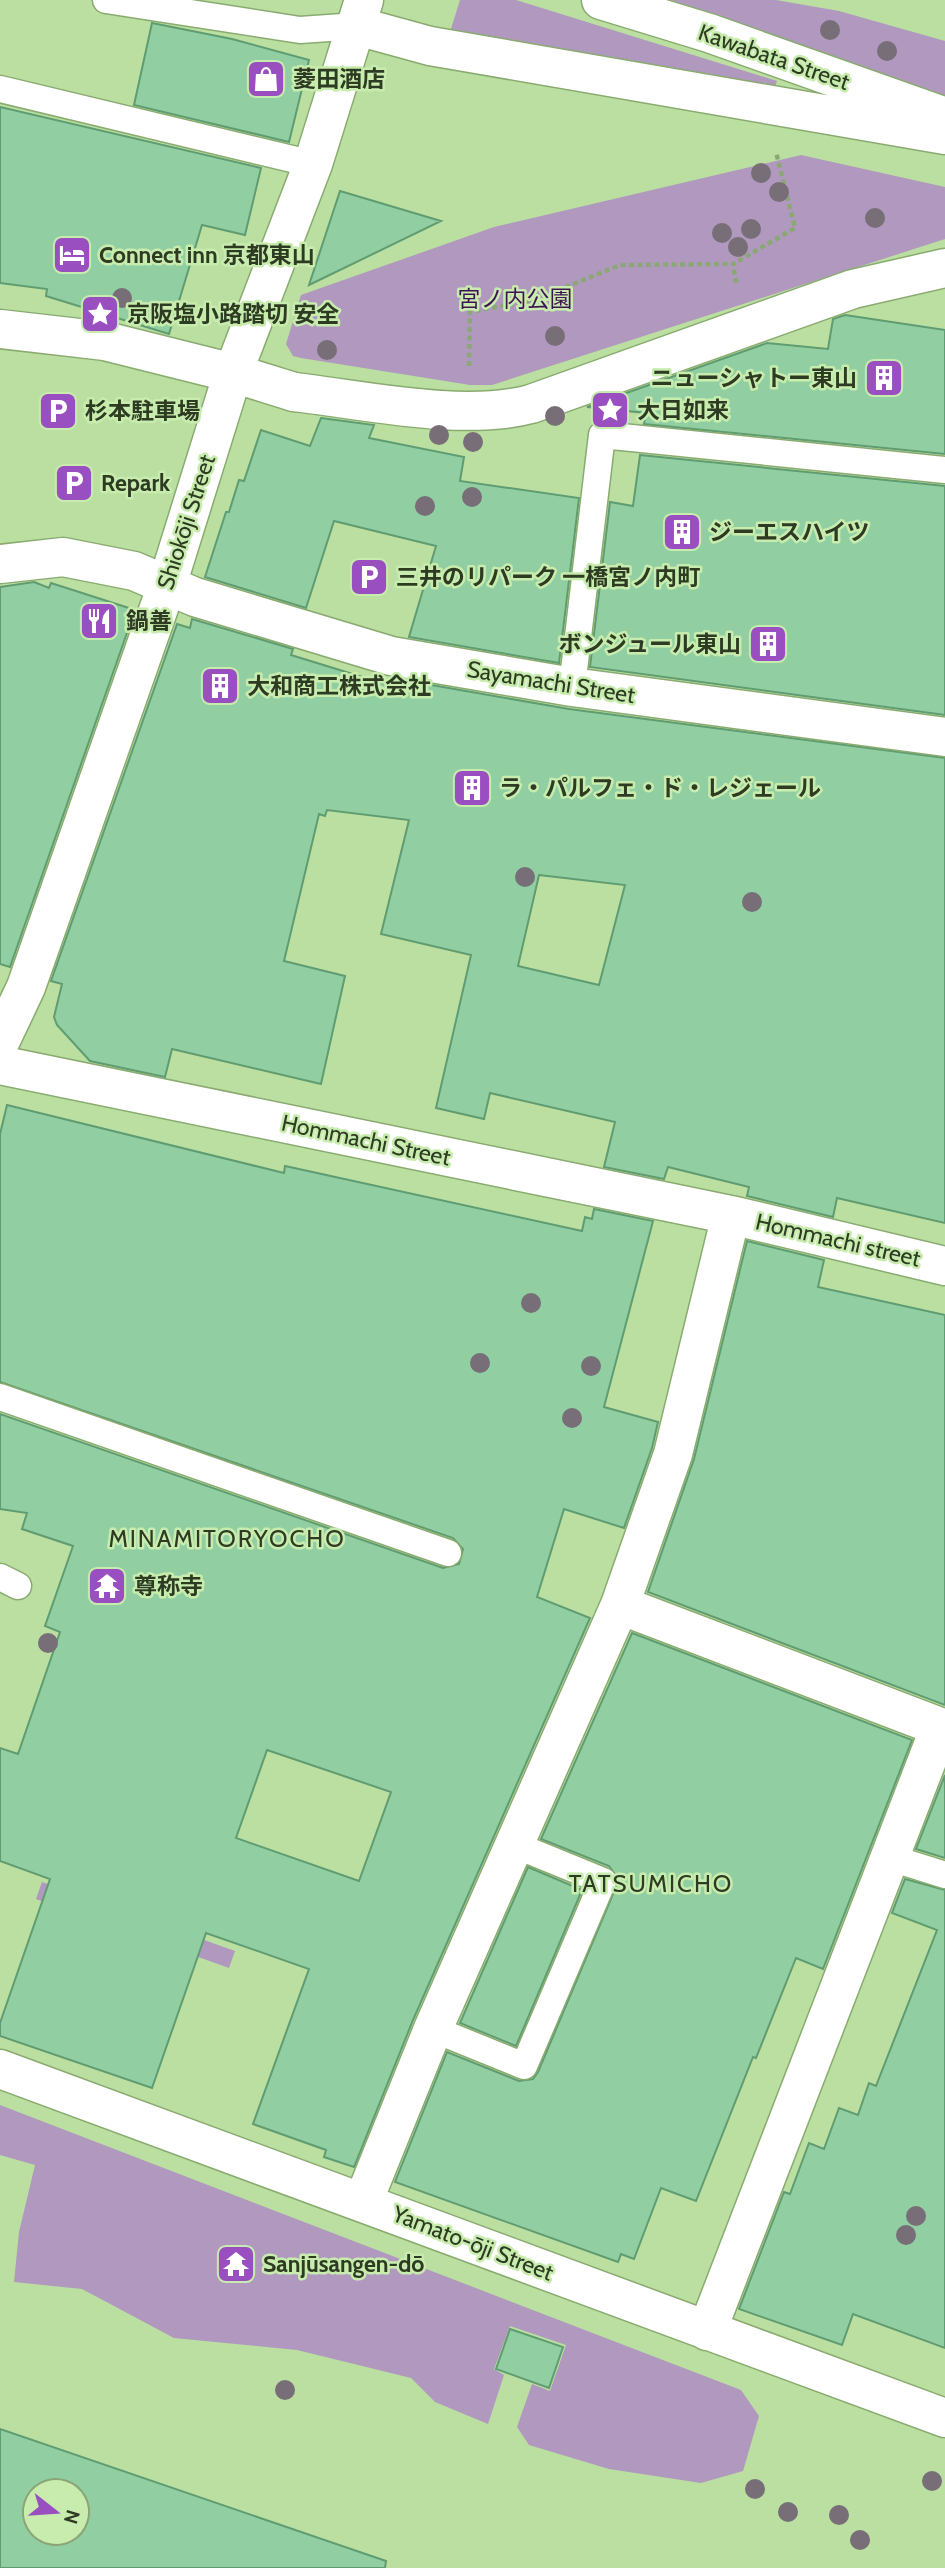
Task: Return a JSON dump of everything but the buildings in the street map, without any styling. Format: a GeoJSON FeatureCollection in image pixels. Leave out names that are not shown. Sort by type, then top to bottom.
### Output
{"type":"FeatureCollection","features":[{"type":"Feature","properties":{"kind":"street","name":"Kawabata Street"},"geometry":{"type":"LineString","coordinates":[[601,0],[709,33],[945,117]]}},
{"type":"Feature","properties":{"kind":"street"},"geometry":{"type":"LineString","coordinates":[[361,13],[430,46],[945,135]]}},
{"type":"Feature","properties":{"kind":"street","name":"Shiokōji Street"},"geometry":{"type":"LineString","coordinates":[[0,1042],[26,987],[167,585],[233,373],[313,164],[361,13]]}},
{"type":"Feature","properties":{"kind":"street"},"geometry":{"type":"LineString","coordinates":[[0,329],[105,341],[233,373],[294,392],[467,412],[499,412],[531,404],[853,289],[945,268]]}},
{"type":"Feature","properties":{"kind":"street","name":"Sayamachi Street"},"geometry":{"type":"LineString","coordinates":[[0,564],[63,557],[134,570],[195,597],[391,656],[572,687],[945,737]]}},
{"type":"Feature","properties":{"kind":"street","name":"Hommachi Street"},"geometry":{"type":"LineString","coordinates":[[0,1065],[731,1215]]}},
{"type":"Feature","properties":{"kind":"street"},"geometry":{"type":"LineString","coordinates":[[363,2202],[433,2029],[620,1605],[673,1454],[731,1215]]}},
{"type":"Feature","properties":{"kind":"street","name":"Hommachi street"},"geometry":{"type":"LineString","coordinates":[[731,1215],[945,1266]]}},
{"type":"Feature","properties":{"kind":"street"},"geometry":{"type":"LineString","coordinates":[[620,1605],[942,1721],[707,2331]]}},
{"type":"Feature","properties":{"kind":"street","name":"Yamato-ōji Street"},"geometry":{"type":"LineString","coordinates":[[0,2070],[945,2418]]}},
{"type":"Feature","properties":{"kind":"lane"},"geometry":{"type":"LineString","coordinates":[[106,0],[300,30],[361,13]]}},
{"type":"Feature","properties":{"kind":"lane"},"geometry":{"type":"LineString","coordinates":[[0,89],[313,164]]}},
{"type":"Feature","properties":{"kind":"lane"},"geometry":{"type":"LineString","coordinates":[[572,687],[602,435],[945,470]]}},
{"type":"Feature","properties":{"kind":"lane"},"geometry":{"type":"LineString","coordinates":[[0,1397],[449,1553]]}},
{"type":"Feature","properties":{"kind":"lane"},"geometry":{"type":"LineString","coordinates":[[433,2029],[524,2066],[603,1881],[516,1845]]}},
{"type":"Feature","properties":{"kind":"lane"},"geometry":{"type":"LineString","coordinates":[[891,1858],[945,1875]]}},
{"type":"Feature","properties":{"kind":"path"},"geometry":{"type":"LineString","coordinates":[[470,367],[470,312],[537,299],[620,265],[733,264],[796,228],[778,167],[776,147]]}},
{"type":"Feature","properties":{"kind":"path"},"geometry":{"type":"LineString","coordinates":[[733,264],[737,288]]}},
{"type":"Feature","properties":{"kind":"green space"},"geometry":{"type":"Polygon","coordinates":[[[460,0],[516,0],[777,81],[775,87],[450,32],[460,0]]]}},
{"type":"Feature","properties":{"kind":"green space"},"geometry":{"type":"Polygon","coordinates":[[[671,0],[776,0],[839,11],[945,41],[945,97],[671,0]]]}},
{"type":"Feature","properties":{"kind":"green space","name":"宮ノ内公園"},"geometry":{"type":"Polygon","coordinates":[[[801,155],[945,187],[945,239],[492,385],[470,385],[301,358],[293,356],[286,344],[301,295],[494,227],[801,155]]]}},
{"type":"Feature","properties":{"kind":"green space"},"geometry":{"type":"Polygon","coordinates":[[[42,1882],[235,1951],[229,1968],[36,1899],[42,1882]]]}},
{"type":"Feature","properties":{"kind":"green space"},"geometry":{"type":"Polygon","coordinates":[[[0,2105],[741,2390],[759,2416],[743,2471],[701,2483],[609,2469],[529,2445],[517,2427],[532,2384],[550,2391],[566,2345],[510,2326],[494,2369],[504,2375],[488,2424],[435,2402],[411,2378],[297,2350],[174,2338],[82,2289],[14,2282],[19,2232],[35,2165],[0,2155],[0,2105]]]}},
{"type":"Feature","properties":{"kind":"place","name":"菱田酒店"},"geometry":{"type":"Point","coordinates":[266,79]}},
{"type":"Feature","properties":{"kind":"place","name":"Connect inn 京都東山"},"geometry":{"type":"Point","coordinates":[72,255]}},
{"type":"Feature","properties":{"kind":"place","name":"京阪塩小路踏切 安全"},"geometry":{"type":"Point","coordinates":[100,314]}},
{"type":"Feature","properties":{"kind":"place","name":"ニューシャトー東山"},"geometry":{"type":"Point","coordinates":[884,378]}},
{"type":"Feature","properties":{"kind":"place","name":"大日如来"},"geometry":{"type":"Point","coordinates":[610,410]}},
{"type":"Feature","properties":{"kind":"place","name":"杉本駐車場"},"geometry":{"type":"Point","coordinates":[58,411]}},
{"type":"Feature","properties":{"kind":"place","name":"Repark"},"geometry":{"type":"Point","coordinates":[74,483]}},
{"type":"Feature","properties":{"kind":"place","name":"ジーエスハイツ"},"geometry":{"type":"Point","coordinates":[682,532]}},
{"type":"Feature","properties":{"kind":"place","name":"三井のリパーク 一橋宮ノ内町"},"geometry":{"type":"Point","coordinates":[369,577]}},
{"type":"Feature","properties":{"kind":"place","name":"鍋善"},"geometry":{"type":"Point","coordinates":[99,621]}},
{"type":"Feature","properties":{"kind":"place","name":"ボンジュール東山"},"geometry":{"type":"Point","coordinates":[768,644]}},
{"type":"Feature","properties":{"kind":"place","name":"大和商工株式会社"},"geometry":{"type":"Point","coordinates":[220,686]}},
{"type":"Feature","properties":{"kind":"place","name":"ラ・パルフェ・ド・レジェール"},"geometry":{"type":"Point","coordinates":[472,788]}},
{"type":"Feature","properties":{"kind":"place","name":"尊称寺"},"geometry":{"type":"Point","coordinates":[107,1586]}},
{"type":"Feature","properties":{"kind":"place","name":"Sanjūsangen-dō"},"geometry":{"type":"Point","coordinates":[236,2264]}},
{"type":"Feature","properties":{"kind":"district","name":"MINAMITORYOCHO"},"geometry":{"type":"Point","coordinates":[227,1539]}},
{"type":"Feature","properties":{"kind":"district","name":"TATSUMICHO"},"geometry":{"type":"Point","coordinates":[651,1884]}}]}
